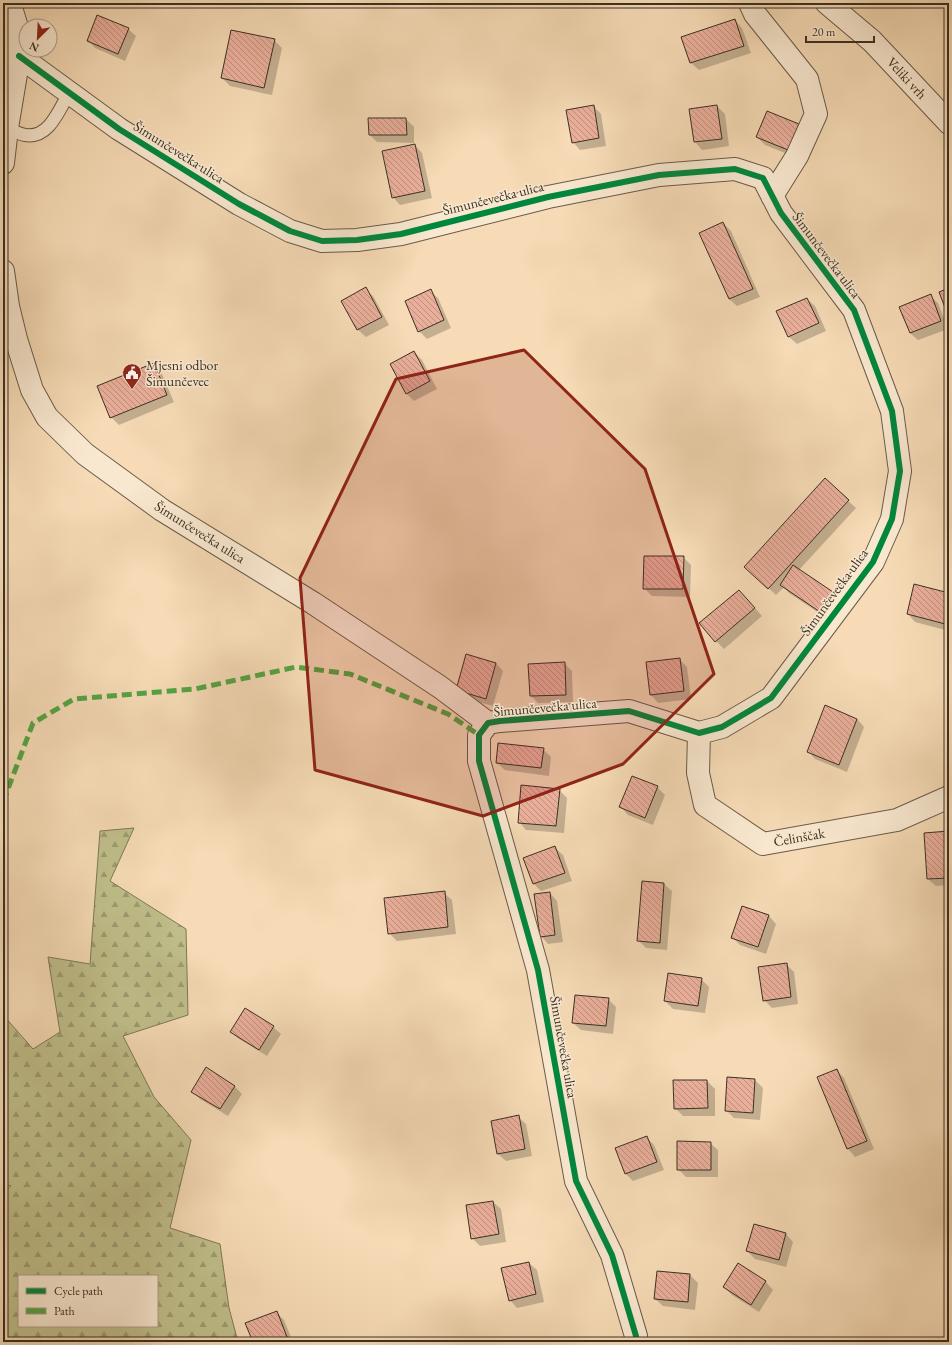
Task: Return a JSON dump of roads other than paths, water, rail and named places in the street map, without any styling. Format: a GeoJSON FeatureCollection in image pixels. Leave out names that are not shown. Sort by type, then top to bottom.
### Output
{"type":"FeatureCollection","features":[{"type":"Feature","properties":{"kind":"street"},"geometry":{"type":"LineString","coordinates":[[8,3],[18,31]]}},
{"type":"Feature","properties":{"kind":"street"},"geometry":{"type":"LineString","coordinates":[[750,3],[755,14],[807,79],[816,114],[797,156],[772,196]]}},
{"type":"Feature","properties":{"kind":"street","name":"Veliki vrh"},"geometry":{"type":"LineString","coordinates":[[828,3],[872,41],[949,123]]}},
{"type":"Feature","properties":{"kind":"street"},"geometry":{"type":"LineString","coordinates":[[3,163],[7,128],[19,58]]}},
{"type":"Feature","properties":{"kind":"street","name":"Šimunčevečka ulica"},"geometry":{"type":"LineString","coordinates":[[22,58],[119,129],[239,204],[290,232],[322,241],[357,240],[401,234],[548,197],[659,175],[735,169],[763,178],[781,213],[854,310],[892,411],[900,471],[892,519],[873,562],[771,698],[722,727],[699,733],[629,711],[500,721],[488,723],[479,735],[479,761],[538,970],[576,1181],[612,1255],[636,1336],[636,1342]]}},
{"type":"Feature","properties":{"kind":"street","name":"Šimunčevečka ulica"},"geometry":{"type":"LineString","coordinates":[[3,271],[8,306],[16,339],[32,390],[47,417],[85,454],[162,510],[313,603],[440,687],[488,723]]}},
{"type":"Feature","properties":{"kind":"street","name":"Čelinščak"},"geometry":{"type":"LineString","coordinates":[[699,733],[698,773],[705,805],[763,844],[897,820],[949,797]]}},
{"type":"Feature","properties":{"kind":"lane"},"geometry":{"type":"LineString","coordinates":[[7,128],[25,135],[36,135],[47,129],[69,93]]}},
{"type":"Feature","properties":{"kind":"place","name":"Mjesni odbor Šimunčevec"},"geometry":{"type":"Point","coordinates":[132,390]}}]}
